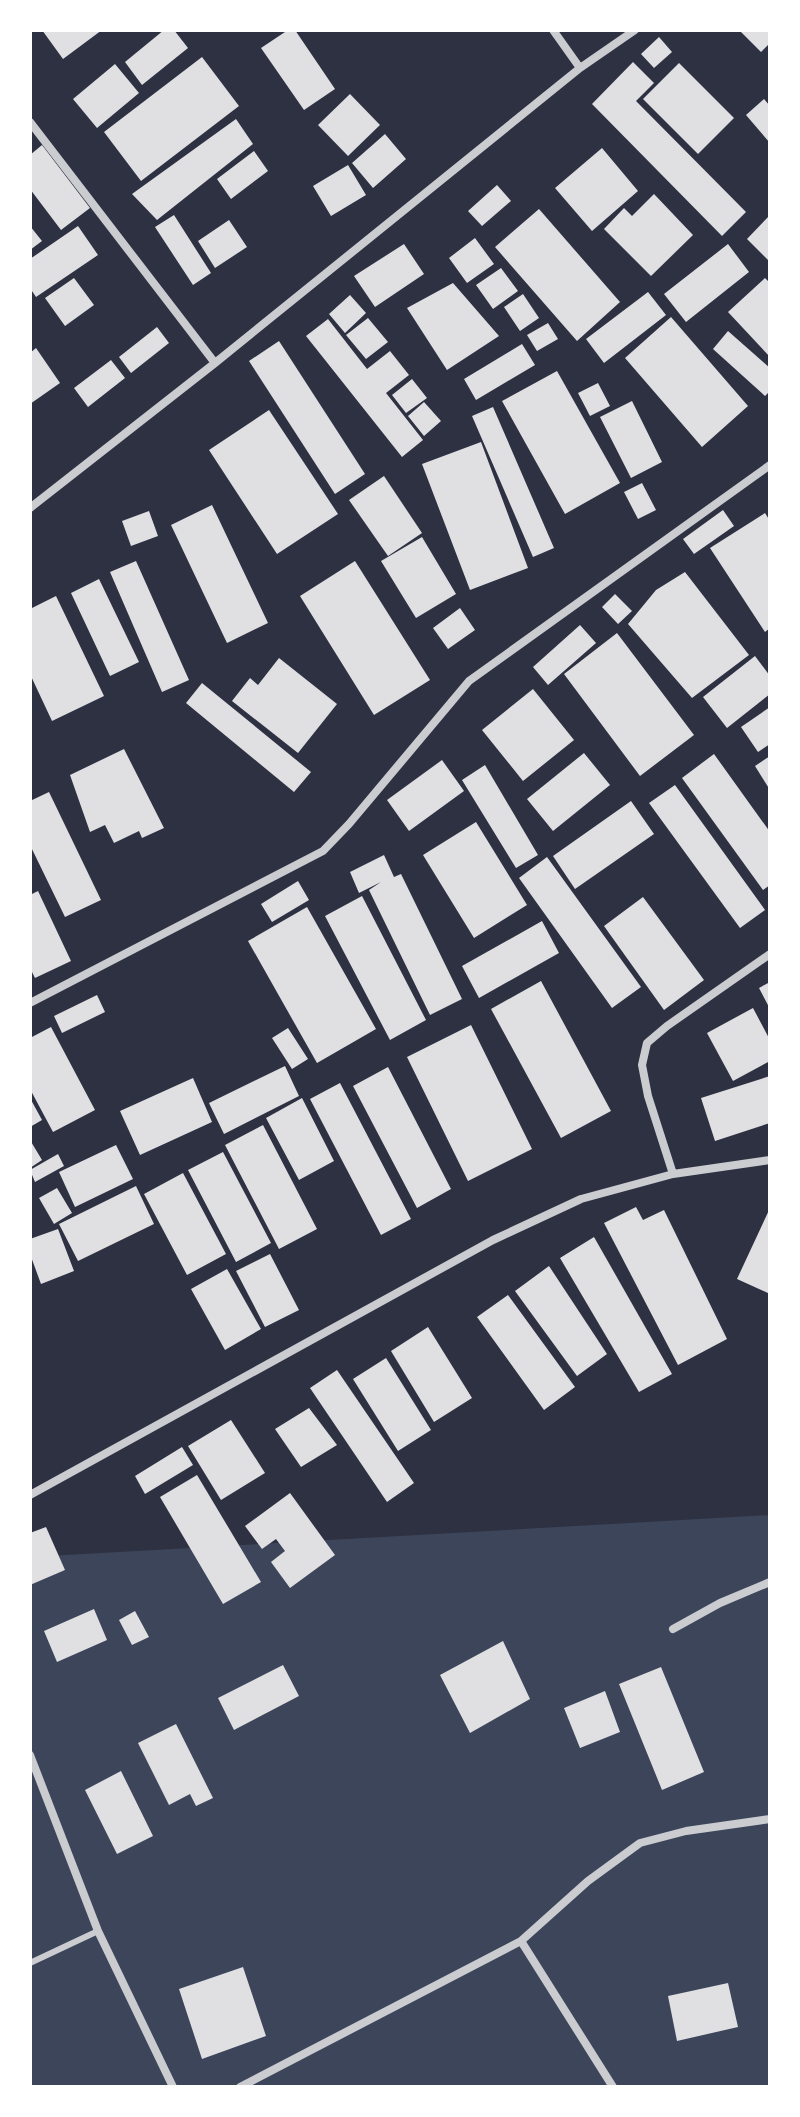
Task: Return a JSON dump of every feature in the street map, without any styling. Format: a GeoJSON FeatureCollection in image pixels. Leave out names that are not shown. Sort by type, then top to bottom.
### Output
{"type":"FeatureCollection","features":[{"type":"Feature","properties":{"kind":"street"},"geometry":{"type":"LineString","coordinates":[[553,30],[580,68]]}},
{"type":"Feature","properties":{"kind":"street"},"geometry":{"type":"LineString","coordinates":[[30,508],[580,68],[635,30]]}},
{"type":"Feature","properties":{"kind":"street"},"geometry":{"type":"LineString","coordinates":[[31,124],[215,363]]}},
{"type":"Feature","properties":{"kind":"street"},"geometry":{"type":"LineString","coordinates":[[30,1003],[323,851],[469,681],[770,465]]}},
{"type":"Feature","properties":{"kind":"street"},"geometry":{"type":"LineString","coordinates":[[673,1174],[645,1081],[642,1065],[647,1043],[770,954]]}},
{"type":"Feature","properties":{"kind":"street"},"geometry":{"type":"LineString","coordinates":[[30,1495],[507,1233],[581,1199],[673,1174],[770,1160]]}},
{"type":"Feature","properties":{"kind":"street"},"geometry":{"type":"LineString","coordinates":[[673,1629],[720,1603],[770,1582]]}},
{"type":"Feature","properties":{"kind":"street"},"geometry":{"type":"LineString","coordinates":[[30,1755],[98,1931],[173,2087]]}},
{"type":"Feature","properties":{"kind":"street"},"geometry":{"type":"LineString","coordinates":[[240,2087],[521,1941],[588,1881],[640,1843],[686,1831],[770,1819]]}},
{"type":"Feature","properties":{"kind":"street"},"geometry":{"type":"LineString","coordinates":[[521,1941],[613,2087]]}},
{"type":"Feature","properties":{"kind":"lane"},"geometry":{"type":"LineString","coordinates":[[30,1963],[98,1931]]}},
{"type":"Feature","properties":{"kind":"shaded area"},"geometry":{"type":"Polygon","coordinates":[[[770,1515],[770,2087],[30,2087],[30,1557],[770,1515]]]}},
{"type":"Feature","properties":{"kind":"building"},"geometry":{"type":"Polygon","coordinates":[[[42,30],[102,30],[63,59],[42,30]]]}},
{"type":"Feature","properties":{"kind":"building"},"geometry":{"type":"Polygon","coordinates":[[[164,30],[174,30],[188,48],[142,85],[125,62],[164,30]]]}},
{"type":"Feature","properties":{"kind":"building"},"geometry":{"type":"Polygon","coordinates":[[[288,30],[295,30],[335,89],[304,110],[261,48],[288,30]]]}},
{"type":"Feature","properties":{"kind":"building"},"geometry":{"type":"Polygon","coordinates":[[[739,30],[770,30],[770,43],[761,52],[739,30]]]}},
{"type":"Feature","properties":{"kind":"building"},"geometry":{"type":"Polygon","coordinates":[[[659,37],[672,52],[654,68],[641,54],[659,37]]]}},
{"type":"Feature","properties":{"kind":"building"},"geometry":{"type":"Polygon","coordinates":[[[202,57],[239,106],[141,181],[104,132],[202,57]]]}},
{"type":"Feature","properties":{"kind":"building"},"geometry":{"type":"Polygon","coordinates":[[[633,62],[654,83],[636,101],[746,212],[722,236],[592,104],[633,62]]]}},
{"type":"Feature","properties":{"kind":"building"},"geometry":{"type":"Polygon","coordinates":[[[679,63],[734,118],[698,154],[643,99],[679,63]]]}},
{"type":"Feature","properties":{"kind":"building"},"geometry":{"type":"Polygon","coordinates":[[[115,64],[139,93],[97,128],[73,99],[115,64]]]}},
{"type":"Feature","properties":{"kind":"building"},"geometry":{"type":"Polygon","coordinates":[[[350,94],[380,125],[348,156],[318,125],[350,94]]]}},
{"type":"Feature","properties":{"kind":"building"},"geometry":{"type":"Polygon","coordinates":[[[764,99],[770,106],[770,143],[746,115],[764,99]]]}},
{"type":"Feature","properties":{"kind":"building"},"geometry":{"type":"Polygon","coordinates":[[[236,119],[253,144],[157,220],[132,194],[236,119]]]}},
{"type":"Feature","properties":{"kind":"building"},"geometry":{"type":"Polygon","coordinates":[[[385,134],[406,159],[373,188],[352,163],[385,134]]]}},
{"type":"Feature","properties":{"kind":"building"},"geometry":{"type":"Polygon","coordinates":[[[42,145],[90,208],[61,230],[30,189],[30,155],[42,145]]]}},
{"type":"Feature","properties":{"kind":"building"},"geometry":{"type":"Polygon","coordinates":[[[602,148],[638,191],[592,231],[555,188],[602,148]]]}},
{"type":"Feature","properties":{"kind":"building"},"geometry":{"type":"Polygon","coordinates":[[[254,151],[268,171],[231,199],[217,179],[254,151]]]}},
{"type":"Feature","properties":{"kind":"building"},"geometry":{"type":"Polygon","coordinates":[[[348,165],[366,195],[331,216],[313,186],[348,165]]]}},
{"type":"Feature","properties":{"kind":"building"},"geometry":{"type":"Polygon","coordinates":[[[497,185],[511,201],[482,226],[468,211],[497,185]]]}},
{"type":"Feature","properties":{"kind":"building"},"geometry":{"type":"Polygon","coordinates":[[[654,194],[693,235],[651,276],[604,229],[624,208],[632,216],[654,194]]]}},
{"type":"Feature","properties":{"kind":"building"},"geometry":{"type":"Polygon","coordinates":[[[539,209],[620,302],[577,341],[495,247],[539,209]]]}},
{"type":"Feature","properties":{"kind":"building"},"geometry":{"type":"Polygon","coordinates":[[[174,215],[211,273],[193,285],[155,227],[174,215]]]}},
{"type":"Feature","properties":{"kind":"building"},"geometry":{"type":"Polygon","coordinates":[[[770,215],[770,262],[747,239],[770,215]]]}},
{"type":"Feature","properties":{"kind":"building"},"geometry":{"type":"Polygon","coordinates":[[[229,220],[247,247],[215,268],[198,241],[229,220]]]}},
{"type":"Feature","properties":{"kind":"building"},"geometry":{"type":"Polygon","coordinates":[[[30,226],[42,241],[30,250],[30,226]]]}},
{"type":"Feature","properties":{"kind":"building"},"geometry":{"type":"Polygon","coordinates":[[[78,226],[98,255],[36,297],[30,288],[30,259],[78,226]]]}},
{"type":"Feature","properties":{"kind":"building"},"geometry":{"type":"Polygon","coordinates":[[[475,238],[494,264],[467,283],[449,258],[475,238]]]}},
{"type":"Feature","properties":{"kind":"building"},"geometry":{"type":"Polygon","coordinates":[[[404,244],[424,274],[375,307],[354,276],[404,244]]]}},
{"type":"Feature","properties":{"kind":"building"},"geometry":{"type":"Polygon","coordinates":[[[728,244],[749,272],[686,322],[664,294],[728,244]]]}},
{"type":"Feature","properties":{"kind":"building"},"geometry":{"type":"Polygon","coordinates":[[[501,268],[518,291],[493,309],[476,285],[501,268]]]}},
{"type":"Feature","properties":{"kind":"building"},"geometry":{"type":"Polygon","coordinates":[[[74,278],[94,305],[65,326],[45,298],[74,278]]]}},
{"type":"Feature","properties":{"kind":"building"},"geometry":{"type":"Polygon","coordinates":[[[765,278],[770,283],[770,357],[728,312],[765,278]]]}},
{"type":"Feature","properties":{"kind":"building"},"geometry":{"type":"Polygon","coordinates":[[[453,283],[499,336],[447,370],[407,308],[453,283]]]}},
{"type":"Feature","properties":{"kind":"building"},"geometry":{"type":"Polygon","coordinates":[[[648,292],[666,315],[604,363],[586,339],[648,292]]]}},
{"type":"Feature","properties":{"kind":"building"},"geometry":{"type":"Polygon","coordinates":[[[523,294],[539,318],[520,331],[504,307],[523,294]]]}},
{"type":"Feature","properties":{"kind":"building"},"geometry":{"type":"Polygon","coordinates":[[[350,295],[366,313],[345,333],[329,314],[350,295]]]}},
{"type":"Feature","properties":{"kind":"building"},"geometry":{"type":"Polygon","coordinates":[[[671,317],[748,406],[702,447],[625,358],[671,317]]]}},
{"type":"Feature","properties":{"kind":"building"},"geometry":{"type":"Polygon","coordinates":[[[368,318],[388,342],[366,359],[346,335],[368,318]]]}},
{"type":"Feature","properties":{"kind":"building"},"geometry":{"type":"Polygon","coordinates":[[[328,319],[367,369],[390,351],[409,375],[386,393],[423,440],[402,457],[306,336],[328,319]]]}},
{"type":"Feature","properties":{"kind":"building"},"geometry":{"type":"Polygon","coordinates":[[[548,323],[558,339],[537,351],[527,335],[548,323]]]}},
{"type":"Feature","properties":{"kind":"building"},"geometry":{"type":"Polygon","coordinates":[[[157,327],[169,343],[131,373],[119,357],[157,327]]]}},
{"type":"Feature","properties":{"kind":"building"},"geometry":{"type":"Polygon","coordinates":[[[728,331],[770,368],[770,391],[765,396],[713,349],[728,331]]]}},
{"type":"Feature","properties":{"kind":"building"},"geometry":{"type":"Polygon","coordinates":[[[279,341],[365,474],[335,494],[249,361],[279,341]]]}},
{"type":"Feature","properties":{"kind":"building"},"geometry":{"type":"Polygon","coordinates":[[[522,344],[535,365],[476,400],[464,379],[522,344]]]}},
{"type":"Feature","properties":{"kind":"building"},"geometry":{"type":"Polygon","coordinates":[[[36,348],[60,383],[30,404],[30,353],[36,348]]]}},
{"type":"Feature","properties":{"kind":"building"},"geometry":{"type":"Polygon","coordinates":[[[111,360],[125,378],[88,407],[74,388],[111,360]]]}},
{"type":"Feature","properties":{"kind":"building"},"geometry":{"type":"Polygon","coordinates":[[[557,371],[620,483],[565,514],[502,401],[557,371]]]}},
{"type":"Feature","properties":{"kind":"building"},"geometry":{"type":"Polygon","coordinates":[[[412,379],[427,398],[406,413],[392,395],[412,379]]]}},
{"type":"Feature","properties":{"kind":"building"},"geometry":{"type":"Polygon","coordinates":[[[598,383],[610,406],[590,416],[578,393],[598,383]]]}},
{"type":"Feature","properties":{"kind":"building"},"geometry":{"type":"Polygon","coordinates":[[[632,401],[662,462],[631,478],[600,417],[632,401]]]}},
{"type":"Feature","properties":{"kind":"building"},"geometry":{"type":"Polygon","coordinates":[[[424,402],[441,421],[424,436],[408,416],[424,402]]]}},
{"type":"Feature","properties":{"kind":"building"},"geometry":{"type":"Polygon","coordinates":[[[493,407],[554,548],[533,557],[472,416],[493,407]]]}},
{"type":"Feature","properties":{"kind":"building"},"geometry":{"type":"Polygon","coordinates":[[[269,410],[338,514],[277,554],[209,450],[269,410]]]}},
{"type":"Feature","properties":{"kind":"building"},"geometry":{"type":"Polygon","coordinates":[[[481,442],[528,568],[470,590],[422,464],[481,442]]]}},
{"type":"Feature","properties":{"kind":"building"},"geometry":{"type":"Polygon","coordinates":[[[384,476],[422,533],[388,556],[349,500],[384,476]]]}},
{"type":"Feature","properties":{"kind":"building"},"geometry":{"type":"Polygon","coordinates":[[[642,483],[656,510],[638,519],[624,492],[642,483]]]}},
{"type":"Feature","properties":{"kind":"building"},"geometry":{"type":"Polygon","coordinates":[[[212,505],[268,623],[227,643],[171,525],[212,505]]]}},
{"type":"Feature","properties":{"kind":"building"},"geometry":{"type":"Polygon","coordinates":[[[723,510],[734,526],[694,554],[683,539],[723,510]]]}},
{"type":"Feature","properties":{"kind":"building"},"geometry":{"type":"Polygon","coordinates":[[[149,511],[158,536],[131,546],[122,521],[149,511]]]}},
{"type":"Feature","properties":{"kind":"building"},"geometry":{"type":"Polygon","coordinates":[[[765,513],[770,521],[770,628],[765,632],[710,548],[765,513]]]}},
{"type":"Feature","properties":{"kind":"building"},"geometry":{"type":"Polygon","coordinates":[[[422,537],[456,594],[416,618],[381,561],[422,537]]]}},
{"type":"Feature","properties":{"kind":"building"},"geometry":{"type":"Polygon","coordinates":[[[136,561],[189,680],[162,692],[110,572],[136,561]]]}},
{"type":"Feature","properties":{"kind":"building"},"geometry":{"type":"Polygon","coordinates":[[[355,561],[430,680],[374,715],[300,596],[355,561]]]}},
{"type":"Feature","properties":{"kind":"building"},"geometry":{"type":"Polygon","coordinates":[[[685,572],[749,655],[692,698],[628,624],[656,590],[685,572]]]}},
{"type":"Feature","properties":{"kind":"building"},"geometry":{"type":"Polygon","coordinates":[[[99,579],[139,662],[110,676],[71,593],[99,579]]]}},
{"type":"Feature","properties":{"kind":"building"},"geometry":{"type":"Polygon","coordinates":[[[615,594],[632,611],[618,624],[602,607],[615,594]]]}},
{"type":"Feature","properties":{"kind":"building"},"geometry":{"type":"Polygon","coordinates":[[[56,596],[104,696],[52,721],[30,674],[30,609],[56,596]]]}},
{"type":"Feature","properties":{"kind":"building"},"geometry":{"type":"Polygon","coordinates":[[[460,608],[475,630],[448,649],[433,628],[460,608]]]}},
{"type":"Feature","properties":{"kind":"building"},"geometry":{"type":"Polygon","coordinates":[[[580,625],[596,643],[548,685],[533,667],[580,625]]]}},
{"type":"Feature","properties":{"kind":"building"},"geometry":{"type":"Polygon","coordinates":[[[617,633],[694,735],[640,776],[564,674],[617,633]]]}},
{"type":"Feature","properties":{"kind":"building"},"geometry":{"type":"Polygon","coordinates":[[[755,656],[770,676],[770,694],[727,728],[703,697],[755,656]]]}},
{"type":"Feature","properties":{"kind":"building"},"geometry":{"type":"Polygon","coordinates":[[[279,658],[337,704],[298,753],[232,701],[250,678],[258,685],[279,658]]]}},
{"type":"Feature","properties":{"kind":"building"},"geometry":{"type":"Polygon","coordinates":[[[202,683],[311,772],[294,792],[186,703],[202,683]]]}},
{"type":"Feature","properties":{"kind":"building"},"geometry":{"type":"Polygon","coordinates":[[[533,689],[574,740],[523,781],[482,730],[533,689]]]}},
{"type":"Feature","properties":{"kind":"building"},"geometry":{"type":"Polygon","coordinates":[[[770,707],[770,744],[758,752],[741,727],[770,707]]]}},
{"type":"Feature","properties":{"kind":"building"},"geometry":{"type":"Polygon","coordinates":[[[124,749],[164,828],[142,838],[139,831],[114,843],[105,825],[90,832],[70,775],[124,749]]]}},
{"type":"Feature","properties":{"kind":"building"},"geometry":{"type":"Polygon","coordinates":[[[584,753],[610,785],[553,831],[527,799],[584,753]]]}},
{"type":"Feature","properties":{"kind":"building"},"geometry":{"type":"Polygon","coordinates":[[[714,754],[770,832],[770,885],[763,890],[682,778],[714,754]]]}},
{"type":"Feature","properties":{"kind":"building"},"geometry":{"type":"Polygon","coordinates":[[[770,756],[770,790],[755,766],[770,756]]]}},
{"type":"Feature","properties":{"kind":"building"},"geometry":{"type":"Polygon","coordinates":[[[442,760],[464,791],[409,831],[387,800],[442,760]]]}},
{"type":"Feature","properties":{"kind":"building"},"geometry":{"type":"Polygon","coordinates":[[[485,765],[538,855],[516,868],[462,780],[485,765]]]}},
{"type":"Feature","properties":{"kind":"building"},"geometry":{"type":"Polygon","coordinates":[[[675,785],[765,910],[740,928],[649,803],[675,785]]]}},
{"type":"Feature","properties":{"kind":"building"},"geometry":{"type":"Polygon","coordinates":[[[49,792],[101,900],[65,917],[30,845],[30,801],[49,792]]]}},
{"type":"Feature","properties":{"kind":"building"},"geometry":{"type":"Polygon","coordinates":[[[631,801],[654,834],[575,889],[553,856],[631,801]]]}},
{"type":"Feature","properties":{"kind":"building"},"geometry":{"type":"Polygon","coordinates":[[[476,822],[527,905],[474,938],[423,855],[476,822]]]}},
{"type":"Feature","properties":{"kind":"building"},"geometry":{"type":"Polygon","coordinates":[[[384,855],[394,877],[401,874],[462,999],[430,1015],[369,890],[381,882],[359,893],[350,872],[384,855]]]}},
{"type":"Feature","properties":{"kind":"building"},"geometry":{"type":"Polygon","coordinates":[[[547,857],[641,987],[612,1008],[519,878],[547,857]]]}},
{"type":"Feature","properties":{"kind":"building"},"geometry":{"type":"Polygon","coordinates":[[[298,881],[309,900],[272,922],[261,904],[298,881]]]}},
{"type":"Feature","properties":{"kind":"building"},"geometry":{"type":"Polygon","coordinates":[[[38,891],[71,961],[35,978],[30,968],[30,895],[38,891]]]}},
{"type":"Feature","properties":{"kind":"building"},"geometry":{"type":"Polygon","coordinates":[[[362,896],[426,1020],[390,1040],[325,916],[362,896]]]}},
{"type":"Feature","properties":{"kind":"building"},"geometry":{"type":"Polygon","coordinates":[[[643,897],[704,980],[664,1010],[604,926],[643,897]]]}},
{"type":"Feature","properties":{"kind":"building"},"geometry":{"type":"Polygon","coordinates":[[[307,907],[376,1029],[317,1063],[248,941],[307,907]]]}},
{"type":"Feature","properties":{"kind":"building"},"geometry":{"type":"Polygon","coordinates":[[[542,921],[559,953],[479,998],[462,966],[542,921]]]}},
{"type":"Feature","properties":{"kind":"building"},"geometry":{"type":"Polygon","coordinates":[[[541,981],[611,1111],[561,1138],[491,1009],[541,981]]]}},
{"type":"Feature","properties":{"kind":"building"},"geometry":{"type":"Polygon","coordinates":[[[770,982],[770,1009],[759,988],[770,982]]]}},
{"type":"Feature","properties":{"kind":"building"},"geometry":{"type":"Polygon","coordinates":[[[97,995],[105,1012],[62,1033],[54,1016],[97,995]]]}},
{"type":"Feature","properties":{"kind":"building"},"geometry":{"type":"Polygon","coordinates":[[[753,1008],[770,1040],[770,1061],[733,1081],[707,1033],[753,1008]]]}},
{"type":"Feature","properties":{"kind":"building"},"geometry":{"type":"Polygon","coordinates":[[[471,1025],[532,1149],[468,1181],[407,1057],[471,1025]]]}},
{"type":"Feature","properties":{"kind":"building"},"geometry":{"type":"Polygon","coordinates":[[[51,1027],[95,1110],[53,1132],[30,1089],[30,1038],[51,1027]]]}},
{"type":"Feature","properties":{"kind":"building"},"geometry":{"type":"Polygon","coordinates":[[[288,1028],[308,1059],[292,1069],[272,1038],[288,1028]]]}},
{"type":"Feature","properties":{"kind":"building"},"geometry":{"type":"Polygon","coordinates":[[[285,1066],[299,1096],[224,1134],[209,1103],[285,1066]]]}},
{"type":"Feature","properties":{"kind":"building"},"geometry":{"type":"Polygon","coordinates":[[[388,1067],[451,1189],[417,1208],[353,1086],[388,1067]]]}},
{"type":"Feature","properties":{"kind":"building"},"geometry":{"type":"Polygon","coordinates":[[[770,1076],[770,1123],[715,1141],[701,1098],[770,1076]]]}},
{"type":"Feature","properties":{"kind":"building"},"geometry":{"type":"Polygon","coordinates":[[[193,1078],[212,1122],[140,1155],[120,1111],[193,1078]]]}},
{"type":"Feature","properties":{"kind":"building"},"geometry":{"type":"Polygon","coordinates":[[[340,1083],[411,1219],[381,1235],[310,1099],[340,1083]]]}},
{"type":"Feature","properties":{"kind":"building"},"geometry":{"type":"Polygon","coordinates":[[[30,1098],[42,1120],[30,1127],[30,1098]]]}},
{"type":"Feature","properties":{"kind":"building"},"geometry":{"type":"Polygon","coordinates":[[[302,1098],[334,1161],[299,1180],[266,1118],[302,1098]]]}},
{"type":"Feature","properties":{"kind":"building"},"geometry":{"type":"Polygon","coordinates":[[[263,1125],[317,1229],[279,1249],[225,1145],[263,1125]]]}},
{"type":"Feature","properties":{"kind":"building"},"geometry":{"type":"Polygon","coordinates":[[[30,1140],[42,1160],[30,1168],[30,1140]]]}},
{"type":"Feature","properties":{"kind":"building"},"geometry":{"type":"Polygon","coordinates":[[[116,1145],[133,1179],[75,1207],[59,1172],[116,1145]]]}},
{"type":"Feature","properties":{"kind":"building"},"geometry":{"type":"Polygon","coordinates":[[[223,1152],[271,1243],[236,1262],[188,1170],[223,1152]]]}},
{"type":"Feature","properties":{"kind":"building"},"geometry":{"type":"Polygon","coordinates":[[[58,1154],[64,1166],[35,1182],[30,1170],[58,1154]]]}},
{"type":"Feature","properties":{"kind":"building"},"geometry":{"type":"Polygon","coordinates":[[[183,1173],[226,1254],[187,1275],[144,1194],[183,1173]]]}},
{"type":"Feature","properties":{"kind":"building"},"geometry":{"type":"Polygon","coordinates":[[[136,1186],[154,1224],[78,1261],[59,1224],[136,1186]]]}},
{"type":"Feature","properties":{"kind":"building"},"geometry":{"type":"Polygon","coordinates":[[[57,1188],[72,1213],[54,1224],[39,1198],[57,1188]]]}},
{"type":"Feature","properties":{"kind":"building"},"geometry":{"type":"Polygon","coordinates":[[[636,1207],[643,1220],[664,1210],[727,1339],[678,1365],[604,1223],[636,1207]]]}},
{"type":"Feature","properties":{"kind":"building"},"geometry":{"type":"Polygon","coordinates":[[[770,1208],[770,1294],[737,1279],[770,1208]]]}},
{"type":"Feature","properties":{"kind":"building"},"geometry":{"type":"Polygon","coordinates":[[[58,1229],[74,1271],[41,1284],[30,1254],[30,1239],[58,1229]]]}},
{"type":"Feature","properties":{"kind":"building"},"geometry":{"type":"Polygon","coordinates":[[[594,1237],[672,1374],[639,1392],[560,1258],[594,1237]]]}},
{"type":"Feature","properties":{"kind":"building"},"geometry":{"type":"Polygon","coordinates":[[[270,1254],[299,1310],[265,1327],[236,1271],[270,1254]]]}},
{"type":"Feature","properties":{"kind":"building"},"geometry":{"type":"Polygon","coordinates":[[[549,1266],[607,1354],[577,1376],[515,1291],[549,1266]]]}},
{"type":"Feature","properties":{"kind":"building"},"geometry":{"type":"Polygon","coordinates":[[[227,1269],[261,1329],[225,1350],[191,1289],[227,1269]]]}},
{"type":"Feature","properties":{"kind":"building"},"geometry":{"type":"Polygon","coordinates":[[[508,1295],[575,1387],[544,1410],[477,1317],[508,1295]]]}},
{"type":"Feature","properties":{"kind":"building"},"geometry":{"type":"Polygon","coordinates":[[[428,1327],[472,1398],[434,1422],[391,1351],[428,1327]]]}},
{"type":"Feature","properties":{"kind":"building"},"geometry":{"type":"Polygon","coordinates":[[[386,1358],[431,1430],[398,1451],[353,1379],[386,1358]]]}},
{"type":"Feature","properties":{"kind":"building"},"geometry":{"type":"Polygon","coordinates":[[[337,1370],[414,1483],[387,1502],[310,1388],[337,1370]]]}},
{"type":"Feature","properties":{"kind":"building"},"geometry":{"type":"Polygon","coordinates":[[[309,1408],[337,1445],[301,1467],[275,1429],[309,1408]]]}},
{"type":"Feature","properties":{"kind":"building"},"geometry":{"type":"Polygon","coordinates":[[[231,1420],[265,1473],[221,1500],[188,1446],[231,1420]]]}},
{"type":"Feature","properties":{"kind":"building"},"geometry":{"type":"Polygon","coordinates":[[[182,1447],[193,1465],[145,1494],[135,1476],[182,1447]]]}},
{"type":"Feature","properties":{"kind":"building"},"geometry":{"type":"Polygon","coordinates":[[[197,1475],[261,1582],[223,1604],[160,1497],[197,1475]]]}},
{"type":"Feature","properties":{"kind":"building"},"geometry":{"type":"Polygon","coordinates":[[[290,1493],[335,1555],[290,1588],[271,1562],[285,1551],[276,1539],[262,1549],[245,1526],[290,1493]]]}},
{"type":"Feature","properties":{"kind":"building"},"geometry":{"type":"Polygon","coordinates":[[[46,1527],[65,1570],[30,1585],[30,1533],[46,1527]]]}},
{"type":"Feature","properties":{"kind":"building"},"geometry":{"type":"Polygon","coordinates":[[[94,1609],[107,1640],[57,1662],[44,1631],[94,1609]]]}},
{"type":"Feature","properties":{"kind":"building"},"geometry":{"type":"Polygon","coordinates":[[[135,1611],[149,1637],[132,1645],[119,1620],[135,1611]]]}},
{"type":"Feature","properties":{"kind":"building"},"geometry":{"type":"Polygon","coordinates":[[[503,1641],[530,1699],[470,1733],[440,1675],[503,1641]]]}},
{"type":"Feature","properties":{"kind":"building"},"geometry":{"type":"Polygon","coordinates":[[[283,1665],[299,1696],[234,1730],[218,1698],[283,1665]]]}},
{"type":"Feature","properties":{"kind":"building"},"geometry":{"type":"Polygon","coordinates":[[[661,1667],[704,1772],[662,1790],[619,1684],[661,1667]]]}},
{"type":"Feature","properties":{"kind":"building"},"geometry":{"type":"Polygon","coordinates":[[[605,1691],[620,1732],[580,1748],[564,1708],[605,1691]]]}},
{"type":"Feature","properties":{"kind":"building"},"geometry":{"type":"Polygon","coordinates":[[[176,1724],[213,1798],[196,1806],[190,1794],[169,1805],[138,1743],[176,1724]]]}},
{"type":"Feature","properties":{"kind":"building"},"geometry":{"type":"Polygon","coordinates":[[[121,1771],[153,1836],[117,1854],[85,1790],[121,1771]]]}},
{"type":"Feature","properties":{"kind":"building"},"geometry":{"type":"Polygon","coordinates":[[[243,1967],[266,2036],[202,2059],[179,1989],[243,1967]]]}},
{"type":"Feature","properties":{"kind":"building"},"geometry":{"type":"Polygon","coordinates":[[[728,1983],[738,2027],[677,2041],[668,1996],[728,1983]]]}}]}
